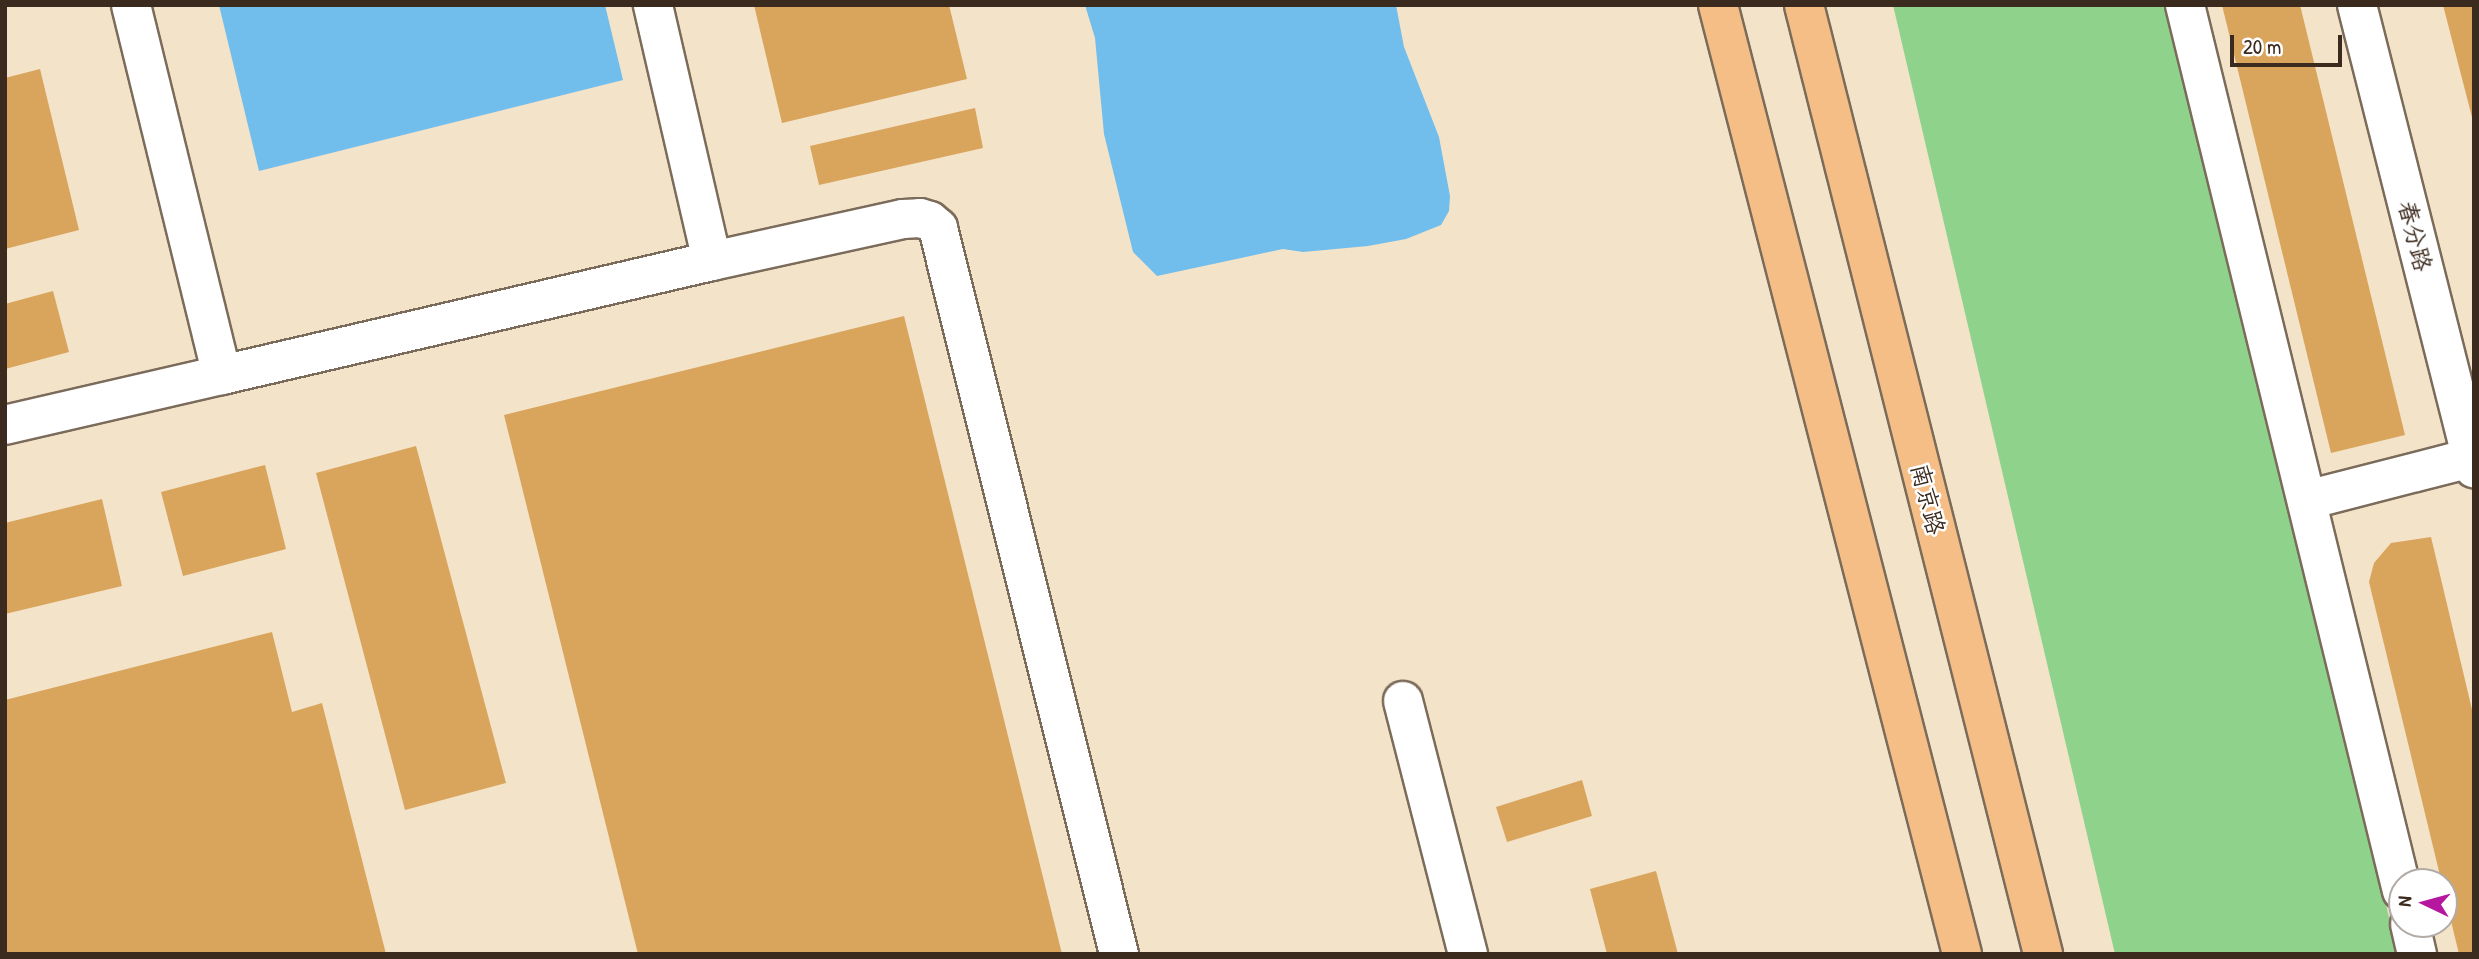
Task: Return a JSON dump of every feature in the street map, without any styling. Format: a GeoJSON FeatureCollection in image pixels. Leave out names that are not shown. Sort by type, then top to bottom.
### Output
{"type":"FeatureCollection","features":[{"type":"Feature","properties":{"kind":"main road"},"geometry":{"type":"LineString","coordinates":[[1718,5],[1962,954]]}},
{"type":"Feature","properties":{"kind":"main road","name":"南京路"},"geometry":{"type":"LineString","coordinates":[[1804,5],[2043,954]]}},
{"type":"Feature","properties":{"kind":"street"},"geometry":{"type":"LineString","coordinates":[[131,5],[222,375]]}},
{"type":"Feature","properties":{"kind":"street"},"geometry":{"type":"LineString","coordinates":[[653,5],[712,261]]}},
{"type":"Feature","properties":{"kind":"street"},"geometry":{"type":"LineString","coordinates":[[2185,5],[2396,868]]}},
{"type":"Feature","properties":{"kind":"street","name":"春分路"},"geometry":{"type":"LineString","coordinates":[[2357,5],[2473,461]]}},
{"type":"Feature","properties":{"kind":"street"},"geometry":{"type":"LineString","coordinates":[[5,425],[712,261],[903,219],[919,218],[938,228],[1119,954]]}},
{"type":"Feature","properties":{"kind":"street"},"geometry":{"type":"LineString","coordinates":[[2308,500],[2473,461]]}},
{"type":"Feature","properties":{"kind":"street"},"geometry":{"type":"LineString","coordinates":[[1403,701],[1468,954]]}},
{"type":"Feature","properties":{"kind":"green space"},"geometry":{"type":"Polygon","coordinates":[[[1893,5],[2167,5],[2388,913],[2388,938],[2394,938],[2398,954],[2115,954],[1893,5]]]}},
{"type":"Feature","properties":{"kind":"water"},"geometry":{"type":"Polygon","coordinates":[[[219,5],[605,5],[623,80],[259,171],[219,5]]]}},
{"type":"Feature","properties":{"kind":"water"},"geometry":{"type":"Polygon","coordinates":[[[1085,5],[1396,5],[1404,47],[1439,137],[1450,196],[1449,211],[1441,225],[1406,239],[1368,246],[1303,252],[1283,249],[1157,276],[1133,252],[1104,134],[1095,38],[1085,5]]]}},
{"type":"Feature","properties":{"kind":"building"},"geometry":{"type":"Polygon","coordinates":[[[754,5],[949,5],[967,79],[782,123],[754,5]]]}},
{"type":"Feature","properties":{"kind":"building"},"geometry":{"type":"Polygon","coordinates":[[[2222,5],[2300,5],[2405,435],[2331,453],[2222,5]]]}},
{"type":"Feature","properties":{"kind":"building"},"geometry":{"type":"Polygon","coordinates":[[[2443,5],[2474,5],[2474,121],[2473,121],[2443,5]]]}},
{"type":"Feature","properties":{"kind":"building"},"geometry":{"type":"Polygon","coordinates":[[[40,69],[79,230],[5,249],[5,78],[40,69]]]}},
{"type":"Feature","properties":{"kind":"building"},"geometry":{"type":"Polygon","coordinates":[[[975,108],[983,148],[819,185],[810,146],[975,108]]]}},
{"type":"Feature","properties":{"kind":"building"},"geometry":{"type":"Polygon","coordinates":[[[53,291],[69,352],[5,369],[5,304],[53,291]]]}},
{"type":"Feature","properties":{"kind":"building"},"geometry":{"type":"Polygon","coordinates":[[[904,316],[1062,954],[638,954],[504,415],[904,316]]]}},
{"type":"Feature","properties":{"kind":"building"},"geometry":{"type":"Polygon","coordinates":[[[416,446],[506,783],[405,810],[316,473],[416,446]]]}},
{"type":"Feature","properties":{"kind":"building"},"geometry":{"type":"Polygon","coordinates":[[[265,465],[286,549],[183,576],[161,492],[265,465]]]}},
{"type":"Feature","properties":{"kind":"building"},"geometry":{"type":"Polygon","coordinates":[[[102,499],[122,586],[5,614],[5,523],[102,499]]]}},
{"type":"Feature","properties":{"kind":"building"},"geometry":{"type":"Polygon","coordinates":[[[2431,537],[2474,718],[2474,954],[2459,954],[2455,938],[2458,938],[2458,868],[2438,868],[2369,582],[2374,563],[2391,543],[2431,537]]]}},
{"type":"Feature","properties":{"kind":"building"},"geometry":{"type":"Polygon","coordinates":[[[272,632],[292,712],[322,703],[386,954],[5,954],[5,700],[272,632]]]}},
{"type":"Feature","properties":{"kind":"building"},"geometry":{"type":"Polygon","coordinates":[[[1582,780],[1592,816],[1507,842],[1496,807],[1582,780]]]}},
{"type":"Feature","properties":{"kind":"building"},"geometry":{"type":"Polygon","coordinates":[[[1656,871],[1678,954],[1607,954],[1590,889],[1656,871]]]}}]}
